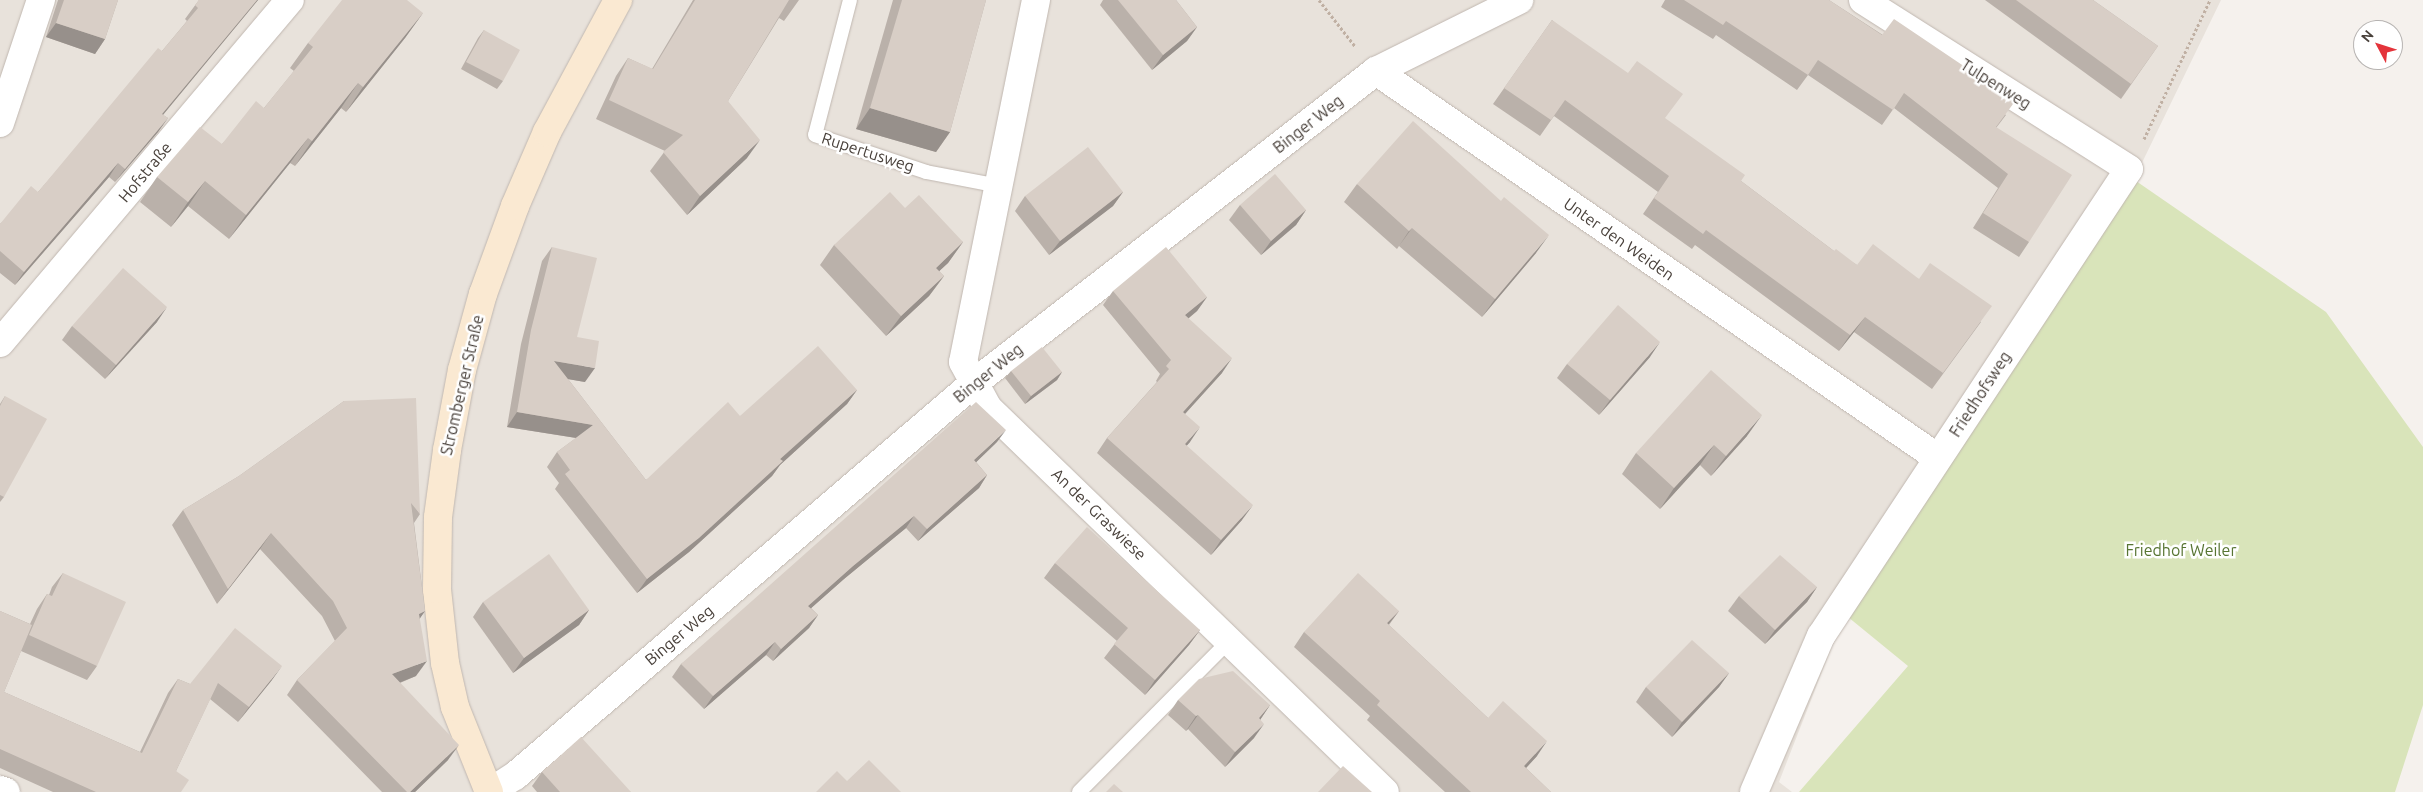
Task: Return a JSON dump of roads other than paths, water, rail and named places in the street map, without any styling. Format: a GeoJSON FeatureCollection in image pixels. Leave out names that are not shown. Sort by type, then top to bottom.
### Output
{"type":"FeatureCollection","features":[{"type":"Feature","properties":{"kind":"main road","name":"Stromberger Straße"},"geometry":{"type":"LineString","coordinates":[[489,792],[455,707],[445,663],[437,589],[438,526],[447,450],[462,370],[481,304],[515,206],[547,132],[618,0]]}},
{"type":"Feature","properties":{"kind":"street"},"geometry":{"type":"LineString","coordinates":[[0,123],[41,0]]}},
{"type":"Feature","properties":{"kind":"street","name":"Hofstraße"},"geometry":{"type":"LineString","coordinates":[[0,343],[290,0]]}},
{"type":"Feature","properties":{"kind":"street"},"geometry":{"type":"LineString","coordinates":[[974,383],[963,362],[1036,0]]}},
{"type":"Feature","properties":{"kind":"street","name":"Binger Weg"},"geometry":{"type":"LineString","coordinates":[[489,792],[515,776],[974,383],[1376,71],[1519,0]]}},
{"type":"Feature","properties":{"kind":"street","name":"Tulpenweg"},"geometry":{"type":"LineString","coordinates":[[1863,0],[2129,169]]}},
{"type":"Feature","properties":{"kind":"street","name":"Unter den Weiden"},"geometry":{"type":"LineString","coordinates":[[1376,71],[1938,458]]}},
{"type":"Feature","properties":{"kind":"street","name":"Friedhofsweg"},"geometry":{"type":"LineString","coordinates":[[1755,791],[1821,636],[2129,169]]}},
{"type":"Feature","properties":{"kind":"street","name":"An der Graswiese"},"geometry":{"type":"LineString","coordinates":[[974,383],[988,408],[1231,639],[1385,792]]}},
{"type":"Feature","properties":{"kind":"street"},"geometry":{"type":"LineString","coordinates":[[0,790],[6,792]]}},
{"type":"Feature","properties":{"kind":"lane","name":"Rupertusweg"},"geometry":{"type":"LineString","coordinates":[[850,0],[815,135],[926,172],[999,186]]}},
{"type":"Feature","properties":{"kind":"lane"},"geometry":{"type":"LineString","coordinates":[[1079,792],[1231,639]]}},
{"type":"Feature","properties":{"kind":"park label","name":"Friedhof Weiler"},"geometry":{"type":"Point","coordinates":[2181,550]}}]}
